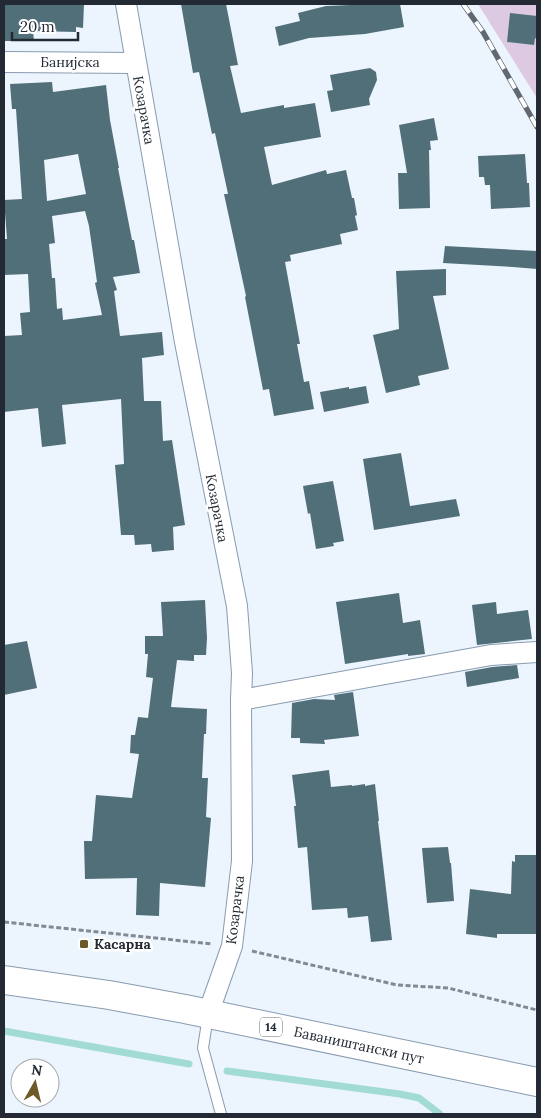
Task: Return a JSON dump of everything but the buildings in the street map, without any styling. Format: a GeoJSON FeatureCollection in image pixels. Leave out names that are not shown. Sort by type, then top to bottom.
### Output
{"type":"FeatureCollection","features":[{"type":"Feature","properties":{"kind":"main road","name":"Баваништански пут"},"geometry":{"type":"LineString","coordinates":[[4,980],[109,994],[537,1082]]}},
{"type":"Feature","properties":{"kind":"street","name":"Козарачка"},"geometry":{"type":"LineString","coordinates":[[126,4],[185,342],[237,606],[242,674],[242,861],[232,946],[208,1014]]}},
{"type":"Feature","properties":{"kind":"street","name":"Банијска"},"geometry":{"type":"LineString","coordinates":[[4,62],[136,63]]}},
{"type":"Feature","properties":{"kind":"street"},"geometry":{"type":"LineString","coordinates":[[241,700],[491,656],[537,652]]}},
{"type":"Feature","properties":{"kind":"lane"},"geometry":{"type":"LineString","coordinates":[[208,1014],[203,1048],[221,1114]]}},
{"type":"Feature","properties":{"kind":"path"},"geometry":{"type":"LineString","coordinates":[[4,922],[232,946],[398,985],[448,988],[537,1010]]}},
{"type":"Feature","properties":{"kind":"shaded area"},"geometry":{"type":"Polygon","coordinates":[[[478,4],[537,4],[537,98],[478,4]]]}},
{"type":"Feature","properties":{"kind":"waterway"},"geometry":{"type":"LineString","coordinates":[[4,1031],[189,1064]]}},
{"type":"Feature","properties":{"kind":"waterway"},"geometry":{"type":"LineString","coordinates":[[227,1071],[400,1094],[419,1098],[440,1114]]}},
{"type":"Feature","properties":{"kind":"railway"},"geometry":{"type":"LineString","coordinates":[[463,4],[483,32],[537,127]]}},
{"type":"Feature","properties":{"kind":"place","name":"Касарна"},"geometry":{"type":"Point","coordinates":[84,944]}}]}
